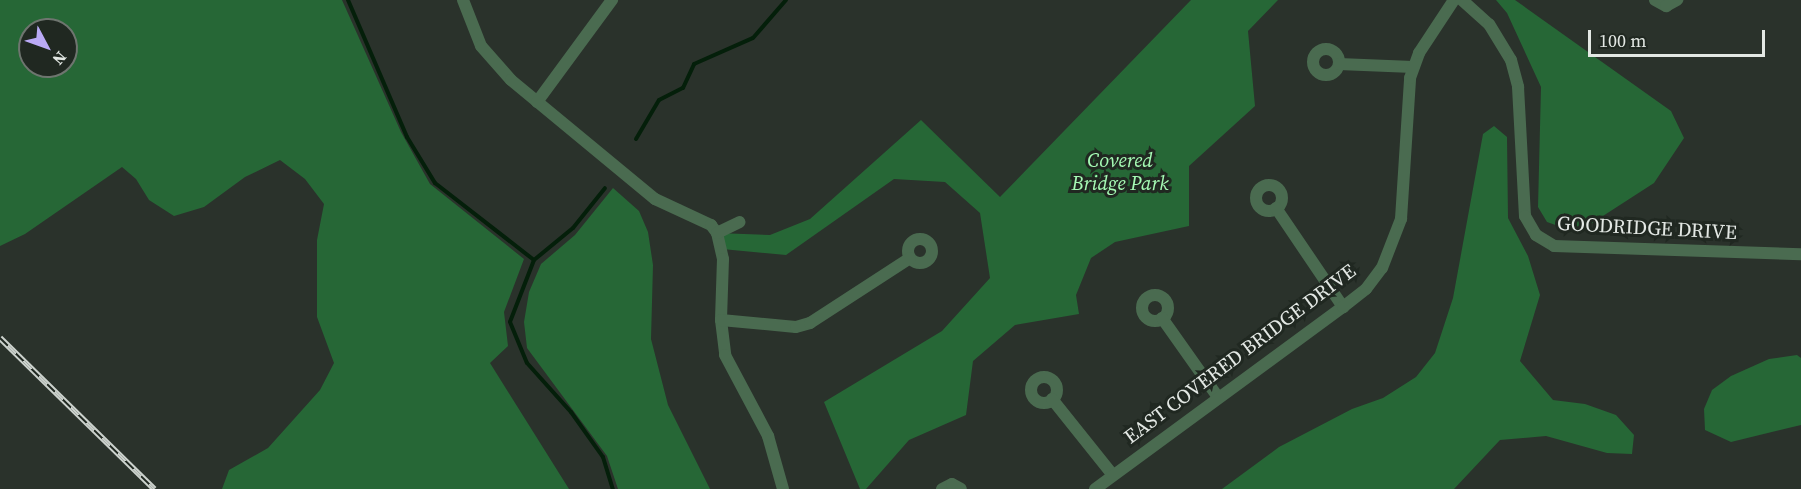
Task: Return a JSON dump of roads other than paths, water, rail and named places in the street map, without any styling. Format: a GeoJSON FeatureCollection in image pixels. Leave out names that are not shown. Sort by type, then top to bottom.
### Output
{"type":"FeatureCollection","features":[{"type":"Feature","properties":{"kind":"street"},"geometry":{"type":"LineString","coordinates":[[463,0],[481,46],[511,80],[655,199],[711,225],[717,233],[723,259],[721,320],[725,355],[768,436],[783,489]]}},
{"type":"Feature","properties":{"kind":"street"},"geometry":{"type":"LineString","coordinates":[[537,102],[612,0]]}},
{"type":"Feature","properties":{"kind":"street","name":"EAST COVERED BRIDGE DRIVE"},"geometry":{"type":"LineString","coordinates":[[1095,489],[1112,474],[1366,289],[1394,243],[1401,219],[1408,96],[1413,68],[1430,33],[1454,0]]}},
{"type":"Feature","properties":{"kind":"street","name":"GOODRIDGE DRIVE"},"geometry":{"type":"LineString","coordinates":[[1462,0],[1489,24],[1511,60],[1518,87],[1525,216],[1529,226],[1542,239],[1554,246],[1601,249],[1801,254]]}},
{"type":"Feature","properties":{"kind":"street"},"geometry":{"type":"LineString","coordinates":[[1655,0],[1666,6],[1677,0]]}},
{"type":"Feature","properties":{"kind":"street"},"geometry":{"type":"LineString","coordinates":[[1339,64],[1413,68]]}},
{"type":"Feature","properties":{"kind":"street"},"geometry":{"type":"LineString","coordinates":[[1276,208],[1343,307]]}},
{"type":"Feature","properties":{"kind":"street"},"geometry":{"type":"LineString","coordinates":[[717,233],[740,222]]}},
{"type":"Feature","properties":{"kind":"street"},"geometry":{"type":"LineString","coordinates":[[721,320],[796,327],[810,323],[910,258]]}},
{"type":"Feature","properties":{"kind":"street"},"geometry":{"type":"LineString","coordinates":[[1162,318],[1218,397]]}},
{"type":"Feature","properties":{"kind":"street"},"geometry":{"type":"LineString","coordinates":[[1053,399],[1112,474]]}},
{"type":"Feature","properties":{"kind":"street"},"geometry":{"type":"LineString","coordinates":[[942,489],[952,484],[961,489]]}},
{"type":"Feature","properties":{"kind":"waterway"},"geometry":{"type":"LineString","coordinates":[[348,0],[407,137],[435,183],[534,260],[510,322],[527,363],[571,412],[603,457],[613,489]]}},
{"type":"Feature","properties":{"kind":"waterway"},"geometry":{"type":"LineString","coordinates":[[636,139],[659,100],[683,88],[694,64],[753,38],[786,0]]}},
{"type":"Feature","properties":{"kind":"waterway"},"geometry":{"type":"LineString","coordinates":[[534,260],[573,228],[605,188]]}},
{"type":"Feature","properties":{"kind":"railway"},"geometry":{"type":"LineString","coordinates":[[0,338],[154,489]]}},
{"type":"Feature","properties":{"kind":"park label","name":"Covered Bridge Park"},"geometry":{"type":"Point","coordinates":[1120,172]}}]}
